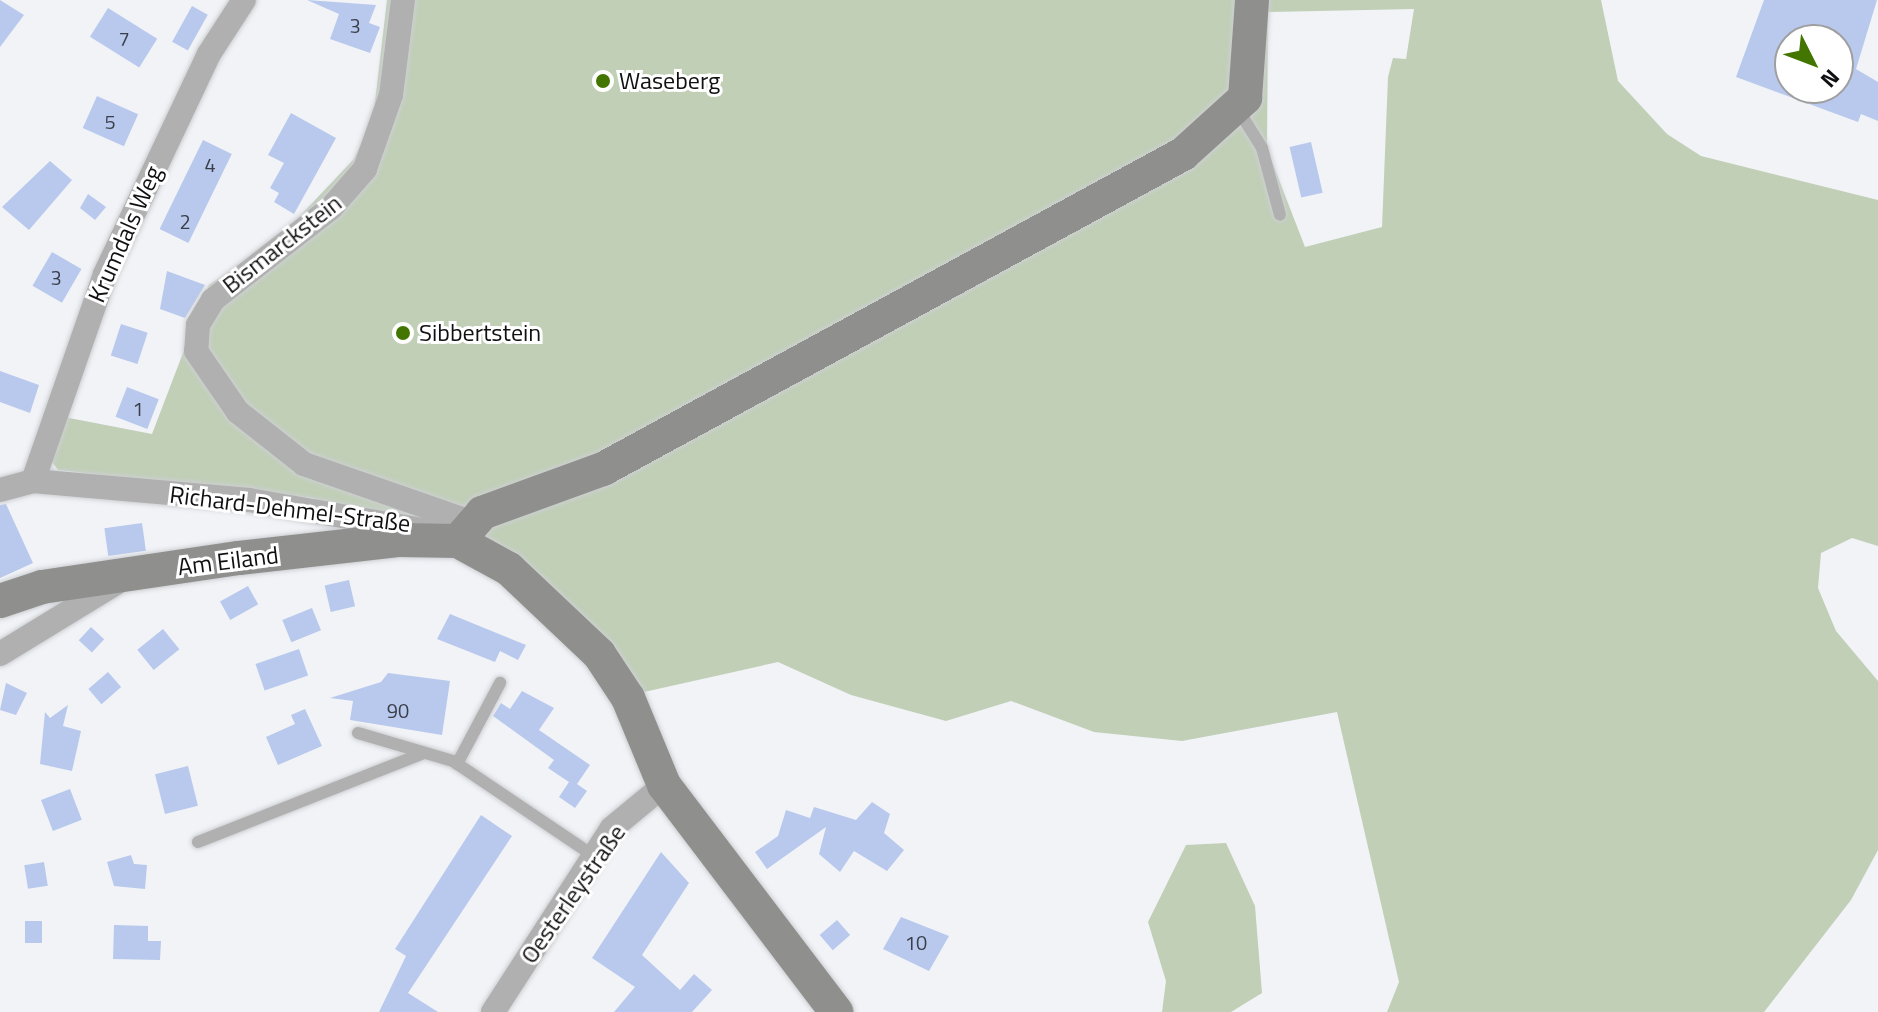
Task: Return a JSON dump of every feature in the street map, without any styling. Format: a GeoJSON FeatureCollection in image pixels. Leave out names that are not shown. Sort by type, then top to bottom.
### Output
{"type":"FeatureCollection","features":[{"type":"Feature","properties":{"kind":"street","name":"Krumdals Weg"},"geometry":{"type":"LineString","coordinates":[[33,481],[105,274],[209,54],[244,0]]}},
{"type":"Feature","properties":{"kind":"street","name":"Bismarckstein"},"geometry":{"type":"LineString","coordinates":[[403,0],[388,109],[365,169],[331,208],[213,300],[198,325],[196,351],[238,412],[304,464],[464,532]]}},
{"type":"Feature","properties":{"kind":"street"},"geometry":{"type":"LineString","coordinates":[[464,532],[603,469],[1183,154],[1239,111],[1249,72],[1252,0]]}},
{"type":"Feature","properties":{"kind":"street","name":"Richard-Dehmel-Straße"},"geometry":{"type":"LineString","coordinates":[[1,488],[33,481],[383,517],[464,532],[521,578],[599,654],[628,698],[664,785],[836,1012]]}},
{"type":"Feature","properties":{"kind":"street","name":"Am Eiland"},"geometry":{"type":"LineString","coordinates":[[0,601],[134,573],[464,532]]}},
{"type":"Feature","properties":{"kind":"street"},"geometry":{"type":"LineString","coordinates":[[0,654],[134,573]]}},
{"type":"Feature","properties":{"kind":"street","name":"Oesterleystraße"},"geometry":{"type":"LineString","coordinates":[[493,1012],[612,828],[664,785]]}},
{"type":"Feature","properties":{"kind":"lane"},"geometry":{"type":"LineString","coordinates":[[1239,111],[1262,148],[1280,215]]}},
{"type":"Feature","properties":{"kind":"lane"},"geometry":{"type":"LineString","coordinates":[[457,764],[500,683]]}},
{"type":"Feature","properties":{"kind":"lane"},"geometry":{"type":"LineString","coordinates":[[358,733],[457,764],[594,856]]}},
{"type":"Feature","properties":{"kind":"lane"},"geometry":{"type":"LineString","coordinates":[[198,842],[424,753]]}},
{"type":"Feature","properties":{"kind":"green space"},"geometry":{"type":"Polygon","coordinates":[[[387,0],[1601,0],[1618,81],[1667,134],[1701,156],[1878,200],[1878,546],[1852,538],[1821,553],[1818,588],[1836,631],[1878,681],[1878,850],[1851,900],[1764,1012],[1387,1012],[1399,982],[1337,712],[1182,741],[1094,732],[1011,701],[946,721],[851,695],[778,662],[635,694],[538,582],[312,505],[314,498],[58,470],[52,462],[64,417],[152,434],[209,285],[280,237],[354,159],[373,119],[387,0]],[[1414,9],[1268,12],[1267,149],[1305,247],[1382,227],[1388,77],[1393,58],[1406,59],[1414,9]]]}},
{"type":"Feature","properties":{"kind":"green space"},"geometry":{"type":"Polygon","coordinates":[[[1226,843],[1255,906],[1262,993],[1231,1012],[1162,1012],[1166,981],[1148,922],[1186,845],[1226,843]]]}},
{"type":"Feature","properties":{"kind":"building"},"geometry":{"type":"Polygon","coordinates":[[[0,0],[24,15],[0,47],[0,0]]]}},
{"type":"Feature","properties":{"kind":"building"},"geometry":{"type":"Polygon","coordinates":[[[307,0],[376,5],[369,23],[380,27],[370,53],[330,39],[339,14],[307,0]]]}},
{"type":"Feature","properties":{"kind":"building"},"geometry":{"type":"Polygon","coordinates":[[[1764,0],[1877,0],[1856,69],[1878,82],[1878,121],[1861,114],[1858,122],[1809,104],[1854,104],[1854,24],[1774,24],[1774,91],[1736,77],[1764,0]]]}},
{"type":"Feature","properties":{"kind":"building"},"geometry":{"type":"Polygon","coordinates":[[[192,6],[208,15],[188,51],[172,42],[192,6]]]}},
{"type":"Feature","properties":{"kind":"building"},"geometry":{"type":"Polygon","coordinates":[[[108,8],[157,39],[139,68],[90,37],[108,8]]]}},
{"type":"Feature","properties":{"kind":"building"},"geometry":{"type":"Polygon","coordinates":[[[97,96],[138,114],[124,146],[83,128],[97,96]]]}},
{"type":"Feature","properties":{"kind":"building"},"geometry":{"type":"Polygon","coordinates":[[[291,113],[336,138],[294,214],[274,202],[279,193],[270,188],[284,163],[268,155],[291,113]]]}},
{"type":"Feature","properties":{"kind":"building"},"geometry":{"type":"Polygon","coordinates":[[[203,140],[232,154],[188,243],[160,229],[203,140]]]}},
{"type":"Feature","properties":{"kind":"building"},"geometry":{"type":"Polygon","coordinates":[[[1311,142],[1323,193],[1301,198],[1290,147],[1311,142]]]}},
{"type":"Feature","properties":{"kind":"building"},"geometry":{"type":"Polygon","coordinates":[[[50,161],[72,180],[29,230],[2,207],[50,161]]]}},
{"type":"Feature","properties":{"kind":"building"},"geometry":{"type":"Polygon","coordinates":[[[88,194],[106,207],[95,220],[80,208],[88,194]]]}},
{"type":"Feature","properties":{"kind":"building"},"geometry":{"type":"Polygon","coordinates":[[[52,252],[81,269],[62,303],[33,286],[52,252]]]}},
{"type":"Feature","properties":{"kind":"building"},"geometry":{"type":"Polygon","coordinates":[[[167,271],[205,285],[185,318],[160,309],[167,271]]]}},
{"type":"Feature","properties":{"kind":"building"},"geometry":{"type":"Polygon","coordinates":[[[121,324],[148,333],[137,364],[111,355],[121,324]]]}},
{"type":"Feature","properties":{"kind":"building"},"geometry":{"type":"Polygon","coordinates":[[[0,371],[39,385],[30,413],[0,402],[0,371]]]}},
{"type":"Feature","properties":{"kind":"building"},"geometry":{"type":"Polygon","coordinates":[[[127,387],[159,399],[147,429],[116,417],[127,387]]]}},
{"type":"Feature","properties":{"kind":"building"},"geometry":{"type":"Polygon","coordinates":[[[6,504],[33,563],[0,578],[0,505],[6,504]]]}},
{"type":"Feature","properties":{"kind":"building"},"geometry":{"type":"Polygon","coordinates":[[[142,523],[146,551],[108,556],[104,528],[142,523]]]}},
{"type":"Feature","properties":{"kind":"building"},"geometry":{"type":"Polygon","coordinates":[[[349,580],[355,606],[331,612],[325,586],[349,580]]]}},
{"type":"Feature","properties":{"kind":"building"},"geometry":{"type":"Polygon","coordinates":[[[248,586],[258,604],[230,620],[220,602],[248,586]]]}},
{"type":"Feature","properties":{"kind":"building"},"geometry":{"type":"Polygon","coordinates":[[[312,608],[321,630],[291,642],[282,620],[312,608]]]}},
{"type":"Feature","properties":{"kind":"building"},"geometry":{"type":"Polygon","coordinates":[[[450,614],[526,645],[518,660],[500,651],[495,662],[437,639],[450,614]]]}},
{"type":"Feature","properties":{"kind":"building"},"geometry":{"type":"Polygon","coordinates":[[[91,627],[104,639],[92,652],[79,640],[91,627]]]}},
{"type":"Feature","properties":{"kind":"building"},"geometry":{"type":"Polygon","coordinates":[[[163,629],[179,649],[154,670],[137,650],[163,629]]]}},
{"type":"Feature","properties":{"kind":"building"},"geometry":{"type":"Polygon","coordinates":[[[299,649],[308,675],[265,690],[256,664],[299,649]]]}},
{"type":"Feature","properties":{"kind":"building"},"geometry":{"type":"Polygon","coordinates":[[[108,672],[121,687],[101,704],[88,689],[108,672]]]}},
{"type":"Feature","properties":{"kind":"building"},"geometry":{"type":"Polygon","coordinates":[[[388,673],[450,681],[442,735],[350,720],[353,701],[330,698],[381,682],[388,673]]]}},
{"type":"Feature","properties":{"kind":"building"},"geometry":{"type":"Polygon","coordinates":[[[6,683],[27,693],[16,715],[0,710],[6,683]]]}},
{"type":"Feature","properties":{"kind":"building"},"geometry":{"type":"Polygon","coordinates":[[[522,691],[554,708],[539,730],[590,765],[577,784],[587,791],[575,808],[559,797],[569,782],[548,768],[554,760],[493,716],[501,703],[510,709],[522,691]]]}},
{"type":"Feature","properties":{"kind":"building"},"geometry":{"type":"Polygon","coordinates":[[[68,705],[63,726],[81,731],[72,771],[40,764],[45,712],[50,718],[68,705]]]}},
{"type":"Feature","properties":{"kind":"building"},"geometry":{"type":"Polygon","coordinates":[[[305,709],[322,746],[278,765],[266,737],[295,724],[291,715],[305,709]]]}},
{"type":"Feature","properties":{"kind":"building"},"geometry":{"type":"Polygon","coordinates":[[[188,766],[198,806],[165,814],[155,774],[188,766]]]}},
{"type":"Feature","properties":{"kind":"building"},"geometry":{"type":"Polygon","coordinates":[[[70,789],[82,820],[53,831],[41,800],[70,789]]]}},
{"type":"Feature","properties":{"kind":"building"},"geometry":{"type":"Polygon","coordinates":[[[872,802],[890,814],[884,833],[904,850],[887,871],[854,851],[840,872],[819,854],[826,827],[767,869],[755,852],[778,836],[786,810],[810,818],[814,807],[856,820],[872,802]]]}},
{"type":"Feature","properties":{"kind":"building"},"geometry":{"type":"Polygon","coordinates":[[[481,815],[512,836],[408,993],[438,1012],[379,1012],[406,956],[395,949],[481,815]]]}},
{"type":"Feature","properties":{"kind":"building"},"geometry":{"type":"Polygon","coordinates":[[[661,852],[689,883],[642,955],[680,990],[694,974],[712,990],[692,1012],[614,1012],[635,987],[592,958],[661,852]]]}},
{"type":"Feature","properties":{"kind":"building"},"geometry":{"type":"Polygon","coordinates":[[[131,855],[134,864],[147,865],[145,889],[114,886],[107,862],[131,855]]]}},
{"type":"Feature","properties":{"kind":"building"},"geometry":{"type":"Polygon","coordinates":[[[44,862],[48,886],[28,889],[24,865],[44,862]]]}},
{"type":"Feature","properties":{"kind":"building"},"geometry":{"type":"Polygon","coordinates":[[[901,917],[949,936],[929,971],[883,949],[901,917]]]}},
{"type":"Feature","properties":{"kind":"building"},"geometry":{"type":"Polygon","coordinates":[[[837,920],[850,935],[833,950],[820,935],[837,920]]]}},
{"type":"Feature","properties":{"kind":"building"},"geometry":{"type":"Polygon","coordinates":[[[25,921],[42,921],[42,943],[25,943],[25,921]]]}},
{"type":"Feature","properties":{"kind":"building"},"geometry":{"type":"Polygon","coordinates":[[[114,925],[148,926],[148,941],[161,941],[160,960],[113,959],[114,925]]]}},
{"type":"Feature","properties":{"kind":"place","name":"Waseberg"},"geometry":{"type":"Point","coordinates":[603,81]}},
{"type":"Feature","properties":{"kind":"place","name":"Sibbertstein"},"geometry":{"type":"Point","coordinates":[403,333]}}]}
